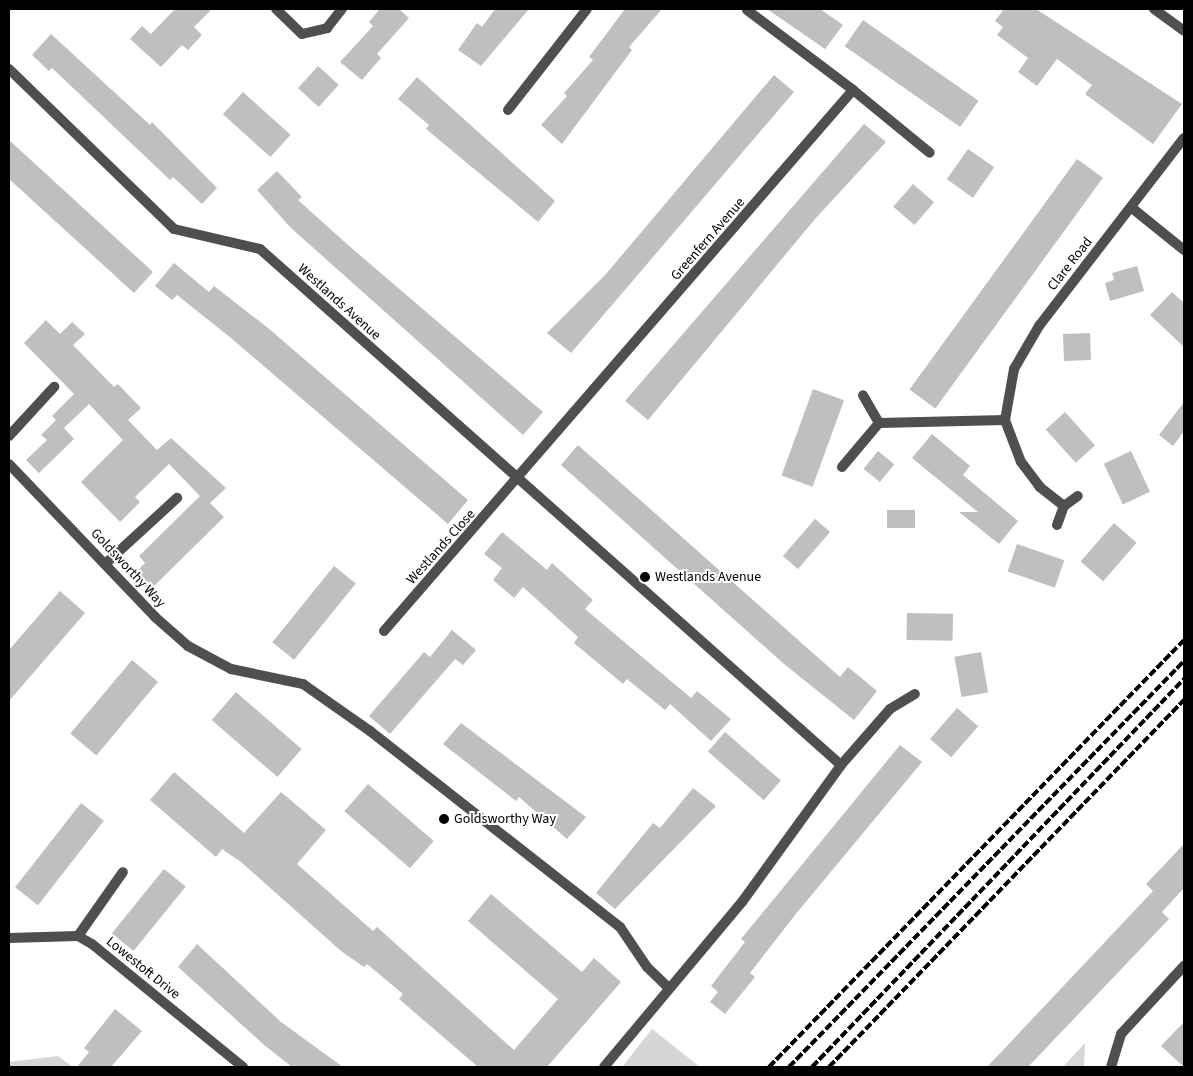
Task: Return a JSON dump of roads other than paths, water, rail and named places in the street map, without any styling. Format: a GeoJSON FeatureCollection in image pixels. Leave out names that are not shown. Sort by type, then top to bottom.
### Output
{"type":"FeatureCollection","features":[{"type":"Feature","properties":{"kind":"street"},"geometry":{"type":"LineString","coordinates":[[276,9],[302,34],[327,28],[342,9]]}},
{"type":"Feature","properties":{"kind":"street"},"geometry":{"type":"LineString","coordinates":[[508,110],[587,9]]}},
{"type":"Feature","properties":{"kind":"street"},"geometry":{"type":"LineString","coordinates":[[1154,9],[1184,30]]}},
{"type":"Feature","properties":{"kind":"street"},"geometry":{"type":"LineString","coordinates":[[747,10],[853,90],[930,153]]}},
{"type":"Feature","properties":{"kind":"street","name":"Westlands Avenue"},"geometry":{"type":"LineString","coordinates":[[9,69],[174,229],[260,248],[518,481],[841,765]]}},
{"type":"Feature","properties":{"kind":"street","name":"Greenfern Avenue"},"geometry":{"type":"LineString","coordinates":[[518,481],[853,90]]}},
{"type":"Feature","properties":{"kind":"street","name":"Clare Road"},"geometry":{"type":"LineString","coordinates":[[1005,420],[1014,368],[1039,326],[1132,208],[1184,138]]}},
{"type":"Feature","properties":{"kind":"street"},"geometry":{"type":"LineString","coordinates":[[1132,208],[1184,250]]}},
{"type":"Feature","properties":{"kind":"street"},"geometry":{"type":"LineString","coordinates":[[9,436],[54,387]]}},
{"type":"Feature","properties":{"kind":"street"},"geometry":{"type":"LineString","coordinates":[[863,394],[879,422]]}},
{"type":"Feature","properties":{"kind":"street"},"geometry":{"type":"LineString","coordinates":[[842,467],[879,422],[1005,420],[1021,462],[1040,487],[1064,506]]}},
{"type":"Feature","properties":{"kind":"street","name":"Goldsworthy Way"},"geometry":{"type":"LineString","coordinates":[[9,464],[188,646],[231,669],[303,684],[370,731],[620,927],[647,967],[669,988]]}},
{"type":"Feature","properties":{"kind":"street","name":"Westlands Close"},"geometry":{"type":"LineString","coordinates":[[384,631],[518,481]]}},
{"type":"Feature","properties":{"kind":"street"},"geometry":{"type":"LineString","coordinates":[[1057,525],[1064,506],[1078,496]]}},
{"type":"Feature","properties":{"kind":"street"},"geometry":{"type":"LineString","coordinates":[[106,564],[177,498]]}},
{"type":"Feature","properties":{"kind":"street"},"geometry":{"type":"LineString","coordinates":[[604,1067],[742,902],[841,765],[890,710],[915,694]]}},
{"type":"Feature","properties":{"kind":"street"},"geometry":{"type":"LineString","coordinates":[[9,938],[78,936],[123,872]]}},
{"type":"Feature","properties":{"kind":"street","name":"Lowestoft Drive"},"geometry":{"type":"LineString","coordinates":[[78,936],[242,1067]]}},
{"type":"Feature","properties":{"kind":"street"},"geometry":{"type":"LineString","coordinates":[[1111,1067],[1121,1034],[1184,966]]}},
{"type":"Feature","properties":{"kind":"railway"},"geometry":{"type":"LineString","coordinates":[[769,1067],[1184,640]]}},
{"type":"Feature","properties":{"kind":"railway"},"geometry":{"type":"LineString","coordinates":[[789,1067],[1184,661]]}},
{"type":"Feature","properties":{"kind":"railway"},"geometry":{"type":"LineString","coordinates":[[812,1067],[1184,679]]}},
{"type":"Feature","properties":{"kind":"railway"},"geometry":{"type":"LineString","coordinates":[[829,1067],[1184,700]]}},
{"type":"Feature","properties":{"kind":"place","name":"Westlands Avenue"},"geometry":{"type":"Point","coordinates":[645,577]}},
{"type":"Feature","properties":{"kind":"place","name":"Goldsworthy Way"},"geometry":{"type":"Point","coordinates":[444,819]}}]}
